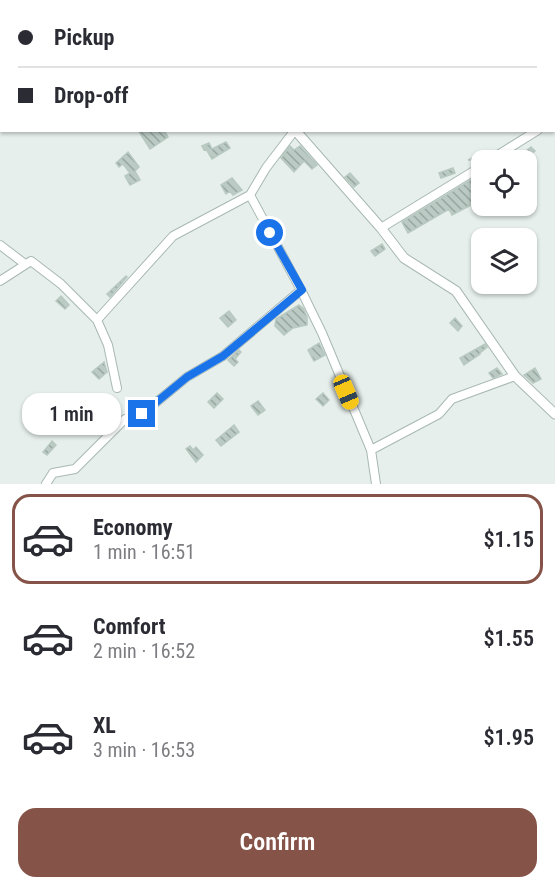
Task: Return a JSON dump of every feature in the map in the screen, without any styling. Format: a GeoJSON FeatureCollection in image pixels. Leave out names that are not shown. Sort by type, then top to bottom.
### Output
{"type":"FeatureCollection","features":[{"type":"Feature","properties":{"kind":"street"},"geometry":{"type":"LineString","coordinates":[[97,320],[172,237],[250,195],[266,168],[293,132]]}},
{"type":"Feature","properties":{"kind":"street"},"geometry":{"type":"LineString","coordinates":[[297,132],[381,228],[404,258],[456,291],[515,376],[555,414]]}},
{"type":"Feature","properties":{"kind":"street"},"geometry":{"type":"LineString","coordinates":[[506,150],[535,132]]}},
{"type":"Feature","properties":{"kind":"street"},"geometry":{"type":"LineString","coordinates":[[381,228],[471,173]]}},
{"type":"Feature","properties":{"kind":"street"},"geometry":{"type":"LineString","coordinates":[[250,195],[302,290],[322,333],[371,450],[376,484]]}},
{"type":"Feature","properties":{"kind":"street"},"geometry":{"type":"LineString","coordinates":[[0,245],[25,264]]}},
{"type":"Feature","properties":{"kind":"street"},"geometry":{"type":"LineString","coordinates":[[0,281],[31,261],[62,284],[97,320],[108,345],[117,388]]}},
{"type":"Feature","properties":{"kind":"street"},"geometry":{"type":"LineString","coordinates":[[46,484],[53,473],[75,469],[125,418],[142,414],[187,377],[223,356],[302,290]]}},
{"type":"Feature","properties":{"kind":"street"},"geometry":{"type":"LineString","coordinates":[[371,450],[439,414],[452,399],[515,376]]}},
{"type":"Feature","properties":{"kind":"building"},"geometry":{"type":"Polygon","coordinates":[[[139,132],[165,132],[168,137],[150,149],[139,132]]]}},
{"type":"Feature","properties":{"kind":"building"},"geometry":{"type":"Polygon","coordinates":[[[226,142],[230,148],[212,159],[202,146],[209,143],[212,149],[226,142]]]}},
{"type":"Feature","properties":{"kind":"building"},"geometry":{"type":"Polygon","coordinates":[[[290,146],[294,150],[300,146],[317,165],[312,169],[304,161],[294,172],[281,158],[290,146]]]}},
{"type":"Feature","properties":{"kind":"building"},"geometry":{"type":"Polygon","coordinates":[[[128,152],[139,167],[135,171],[140,180],[130,185],[125,176],[130,173],[123,164],[119,167],[116,163],[128,152]]]}},
{"type":"Feature","properties":{"kind":"building"},"geometry":{"type":"Polygon","coordinates":[[[453,168],[455,173],[441,178],[439,173],[453,168]]]}},
{"type":"Feature","properties":{"kind":"building"},"geometry":{"type":"Polygon","coordinates":[[[350,173],[359,183],[354,187],[345,177],[350,173]]]}},
{"type":"Feature","properties":{"kind":"building"},"geometry":{"type":"Polygon","coordinates":[[[232,178],[242,190],[233,195],[230,191],[226,194],[221,185],[232,178]]]}},
{"type":"Feature","properties":{"kind":"building"},"geometry":{"type":"Polygon","coordinates":[[[471,180],[471,205],[452,215],[449,209],[408,233],[402,222],[471,180]]]}},
{"type":"Feature","properties":{"kind":"building"},"geometry":{"type":"Polygon","coordinates":[[[382,244],[385,249],[375,256],[371,251],[382,244]]]}},
{"type":"Feature","properties":{"kind":"building"},"geometry":{"type":"Polygon","coordinates":[[[127,277],[110,297],[107,294],[127,277]]]}},
{"type":"Feature","properties":{"kind":"building"},"geometry":{"type":"Polygon","coordinates":[[[61,296],[69,305],[65,309],[56,301],[61,296]]]}},
{"type":"Feature","properties":{"kind":"building"},"geometry":{"type":"Polygon","coordinates":[[[299,305],[307,317],[307,325],[293,328],[284,335],[275,326],[276,319],[299,305]]]}},
{"type":"Feature","properties":{"kind":"building"},"geometry":{"type":"Polygon","coordinates":[[[229,311],[236,320],[228,327],[220,318],[229,311]]]}},
{"type":"Feature","properties":{"kind":"building"},"geometry":{"type":"Polygon","coordinates":[[[455,318],[462,326],[458,331],[450,323],[455,318]]]}},
{"type":"Feature","properties":{"kind":"building"},"geometry":{"type":"Polygon","coordinates":[[[319,343],[325,355],[314,361],[308,350],[319,343]]]}},
{"type":"Feature","properties":{"kind":"building"},"geometry":{"type":"Polygon","coordinates":[[[485,344],[487,347],[480,354],[464,365],[460,358],[485,344]]]}},
{"type":"Feature","properties":{"kind":"building"},"geometry":{"type":"Polygon","coordinates":[[[239,350],[241,352],[235,359],[238,362],[234,366],[228,360],[239,350]]]}},
{"type":"Feature","properties":{"kind":"building"},"geometry":{"type":"Polygon","coordinates":[[[104,362],[107,372],[99,379],[92,372],[104,362]]]}},
{"type":"Feature","properties":{"kind":"building"},"geometry":{"type":"Polygon","coordinates":[[[497,368],[502,374],[493,378],[489,373],[497,368]]]}},
{"type":"Feature","properties":{"kind":"building"},"geometry":{"type":"Polygon","coordinates":[[[535,368],[541,379],[533,383],[524,375],[535,368]]]}},
{"type":"Feature","properties":{"kind":"building"},"geometry":{"type":"Polygon","coordinates":[[[217,393],[223,399],[214,408],[208,402],[217,393]]]}},
{"type":"Feature","properties":{"kind":"building"},"geometry":{"type":"Polygon","coordinates":[[[323,393],[329,400],[323,406],[316,399],[323,393]]]}},
{"type":"Feature","properties":{"kind":"building"},"geometry":{"type":"Polygon","coordinates":[[[258,401],[265,410],[258,415],[251,406],[258,401]]]}},
{"type":"Feature","properties":{"kind":"building"},"geometry":{"type":"Polygon","coordinates":[[[83,402],[93,411],[87,417],[82,412],[71,422],[65,416],[72,410],[75,413],[83,402]]]}},
{"type":"Feature","properties":{"kind":"building"},"geometry":{"type":"Polygon","coordinates":[[[234,425],[239,432],[221,446],[216,440],[234,425]]]}},
{"type":"Feature","properties":{"kind":"building"},"geometry":{"type":"Polygon","coordinates":[[[52,441],[56,445],[47,455],[43,452],[52,441]]]}},
{"type":"Feature","properties":{"kind":"building"},"geometry":{"type":"Polygon","coordinates":[[[190,446],[193,450],[196,447],[203,455],[196,462],[186,449],[190,446]]]}},
{"type":"Feature","properties":{"kind":"route"},"geometry":{"type":"LineString","coordinates":[[142,414],[187,377],[223,356],[269,315],[302,290],[270,233]]}}]}
